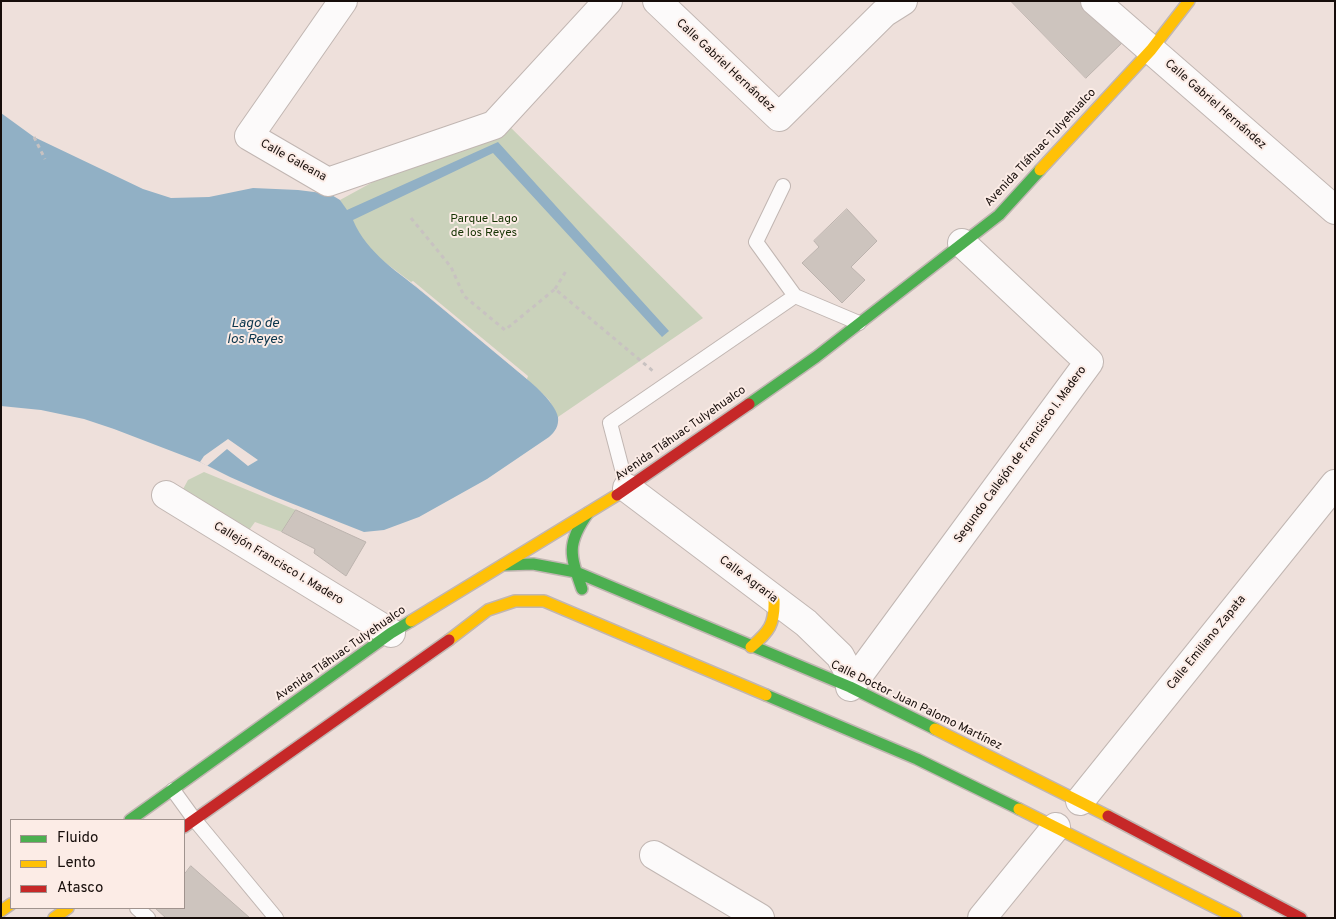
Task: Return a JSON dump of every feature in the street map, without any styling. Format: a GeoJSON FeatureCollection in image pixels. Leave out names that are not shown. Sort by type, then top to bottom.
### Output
{"type":"FeatureCollection","features":[{"type":"Feature","properties":{"kind":"main road","name":"Avenida Tláhuac Tulyehualco"},"geometry":{"type":"LineString","coordinates":[[131,819],[391,633],[627,488],[816,357],[999,215],[1151,50],[1189,1]]}},
{"type":"Feature","properties":{"kind":"main road"},"geometry":{"type":"LineString","coordinates":[[588,513],[575,533],[572,552],[582,590],[588,598]]}},
{"type":"Feature","properties":{"kind":"main road","name":"Calle Doctor Juan Palomo Martínez"},"geometry":{"type":"LineString","coordinates":[[502,565],[533,564],[576,572],[850,687],[1080,801],[1301,918]]}},
{"type":"Feature","properties":{"kind":"main road"},"geometry":{"type":"LineString","coordinates":[[751,647],[769,631],[773,622],[774,600]]}},
{"type":"Feature","properties":{"kind":"main road"},"geometry":{"type":"LineString","coordinates":[[189,823],[427,656],[488,610],[515,601],[544,601],[917,759],[1236,918]]}},
{"type":"Feature","properties":{"kind":"main road"},"geometry":{"type":"LineString","coordinates":[[599,613],[621,634]]}},
{"type":"Feature","properties":{"kind":"main road"},"geometry":{"type":"LineString","coordinates":[[54,918],[67,909]]}},
{"type":"Feature","properties":{"kind":"street","name":"Calle Galeana"},"geometry":{"type":"LineString","coordinates":[[343,1],[249,136],[328,182],[494,126],[608,1]]}},
{"type":"Feature","properties":{"kind":"street","name":"Calle Gabriel Hernández"},"geometry":{"type":"LineString","coordinates":[[657,1],[779,117],[884,13],[903,1]]}},
{"type":"Feature","properties":{"kind":"street","name":"Calle Gabriel Hernández"},"geometry":{"type":"LineString","coordinates":[[1095,1],[1335,210]]}},
{"type":"Feature","properties":{"kind":"street","name":"Segundo Callejón de Francisco I. Madero"},"geometry":{"type":"LineString","coordinates":[[850,687],[1089,362],[962,244]]}},
{"type":"Feature","properties":{"kind":"street","name":"Calle Emiliano Zapata"},"geometry":{"type":"LineString","coordinates":[[1080,801],[1335,484]]}},
{"type":"Feature","properties":{"kind":"street","name":"Calle Agraria"},"geometry":{"type":"LineString","coordinates":[[627,488],[806,623],[840,656],[848,671],[850,687]]}},
{"type":"Feature","properties":{"kind":"street","name":"Callejón Francisco I. Madero"},"geometry":{"type":"LineString","coordinates":[[166,495],[391,633]]}},
{"type":"Feature","properties":{"kind":"street"},"geometry":{"type":"LineString","coordinates":[[982,918],[1056,827]]}},
{"type":"Feature","properties":{"kind":"street"},"geometry":{"type":"LineString","coordinates":[[654,855],[760,918]]}},
{"type":"Feature","properties":{"kind":"lane"},"geometry":{"type":"LineString","coordinates":[[783,186],[756,242],[795,296],[859,323]]}},
{"type":"Feature","properties":{"kind":"lane"},"geometry":{"type":"LineString","coordinates":[[627,488],[610,423],[795,296]]}},
{"type":"Feature","properties":{"kind":"lane"},"geometry":{"type":"LineString","coordinates":[[173,790],[189,823],[276,918]]}},
{"type":"Feature","properties":{"kind":"lane"},"geometry":{"type":"LineString","coordinates":[[138,909],[148,918]]}},
{"type":"Feature","properties":{"kind":"path"},"geometry":{"type":"LineString","coordinates":[[34,137],[45,159]]}},
{"type":"Feature","properties":{"kind":"path"},"geometry":{"type":"LineString","coordinates":[[411,218],[451,267],[464,296],[505,330],[555,289],[566,272]]}},
{"type":"Feature","properties":{"kind":"path"},"geometry":{"type":"LineString","coordinates":[[555,289],[666,383]]}},
{"type":"Feature","properties":{"kind":"green space","name":"Parque Lago de los Reyes"},"geometry":{"type":"Polygon","coordinates":[[[497,114],[703,318],[558,417],[549,400],[527,379],[411,282],[375,255],[362,239],[340,200],[497,114]]]}},
{"type":"Feature","properties":{"kind":"green space"},"geometry":{"type":"Polygon","coordinates":[[[204,472],[296,510],[282,532],[255,522],[247,533],[182,491],[188,480],[204,472]]]}},
{"type":"Feature","properties":{"kind":"water","name":"Lago de los Reyes"},"geometry":{"type":"Polygon","coordinates":[[[1,113],[34,137],[143,189],[171,198],[209,197],[253,188],[298,190],[330,194],[340,200],[347,210],[498,142],[669,331],[662,337],[493,153],[353,220],[359,232],[375,253],[527,379],[551,404],[558,417],[556,428],[549,437],[487,479],[419,517],[384,530],[364,532],[273,496],[200,462],[114,429],[84,419],[41,410],[1,406],[1,113]]]}},
{"type":"Feature","properties":{"kind":"pier"},"geometry":{"type":"Polygon","coordinates":[[[413,281],[528,376],[527,379],[411,282],[413,281]]]}},
{"type":"Feature","properties":{"kind":"pier"},"geometry":{"type":"Polygon","coordinates":[[[228,439],[258,460],[248,466],[227,449],[207,466],[200,462],[204,456],[228,439]]]}},
{"type":"Feature","properties":{"kind":"building"},"geometry":{"type":"Polygon","coordinates":[[[1011,1],[1082,1],[1126,39],[1086,78],[1011,1]]]}},
{"type":"Feature","properties":{"kind":"building"},"geometry":{"type":"Polygon","coordinates":[[[847,209],[877,241],[851,267],[865,280],[842,303],[802,263],[819,247],[814,241],[847,209]]]}},
{"type":"Feature","properties":{"kind":"building"},"geometry":{"type":"Polygon","coordinates":[[[296,510],[366,542],[346,576],[314,553],[315,549],[282,532],[296,510]]]}},
{"type":"Feature","properties":{"kind":"building"},"geometry":{"type":"Polygon","coordinates":[[[191,866],[250,918],[166,918],[156,909],[185,909],[185,874],[191,866]]]}},
{"type":"Feature","properties":{"kind":"traffic: fast"},"geometry":{"type":"LineString","coordinates":[[749,404],[816,357],[999,215],[1040,170]]}},
{"type":"Feature","properties":{"kind":"traffic: fast"},"geometry":{"type":"LineString","coordinates":[[582,589],[572,550],[576,533],[588,513]]}},
{"type":"Feature","properties":{"kind":"traffic: fast"},"geometry":{"type":"LineString","coordinates":[[503,565],[533,564],[576,572],[850,687],[935,729]]}},
{"type":"Feature","properties":{"kind":"traffic: fast"},"geometry":{"type":"LineString","coordinates":[[131,819],[391,633],[411,621]]}},
{"type":"Feature","properties":{"kind":"traffic: fast"},"geometry":{"type":"LineString","coordinates":[[766,695],[917,759],[1019,809]]}},
{"type":"Feature","properties":{"kind":"traffic: slow"},"geometry":{"type":"LineString","coordinates":[[1040,170],[1151,50],[1189,1]]}},
{"type":"Feature","properties":{"kind":"traffic: slow"},"geometry":{"type":"LineString","coordinates":[[411,621],[617,495]]}},
{"type":"Feature","properties":{"kind":"traffic: slow"},"geometry":{"type":"LineString","coordinates":[[751,647],[770,627],[774,600]]}},
{"type":"Feature","properties":{"kind":"traffic: slow"},"geometry":{"type":"LineString","coordinates":[[449,640],[488,610],[515,601],[544,601],[766,695]]}},
{"type":"Feature","properties":{"kind":"traffic: slow"},"geometry":{"type":"LineString","coordinates":[[935,729],[1108,816]]}},
{"type":"Feature","properties":{"kind":"traffic: slow"},"geometry":{"type":"LineString","coordinates":[[1019,809],[1236,918]]}},
{"type":"Feature","properties":{"kind":"traffic: slow"},"geometry":{"type":"LineString","coordinates":[[1,911],[10,905]]}},
{"type":"Feature","properties":{"kind":"traffic: slow"},"geometry":{"type":"LineString","coordinates":[[54,918],[67,909]]}},
{"type":"Feature","properties":{"kind":"traffic: jam"},"geometry":{"type":"LineString","coordinates":[[617,495],[749,404]]}},
{"type":"Feature","properties":{"kind":"traffic: jam"},"geometry":{"type":"LineString","coordinates":[[185,826],[449,640]]}},
{"type":"Feature","properties":{"kind":"traffic: jam"},"geometry":{"type":"LineString","coordinates":[[1108,816],[1301,918]]}}]}
